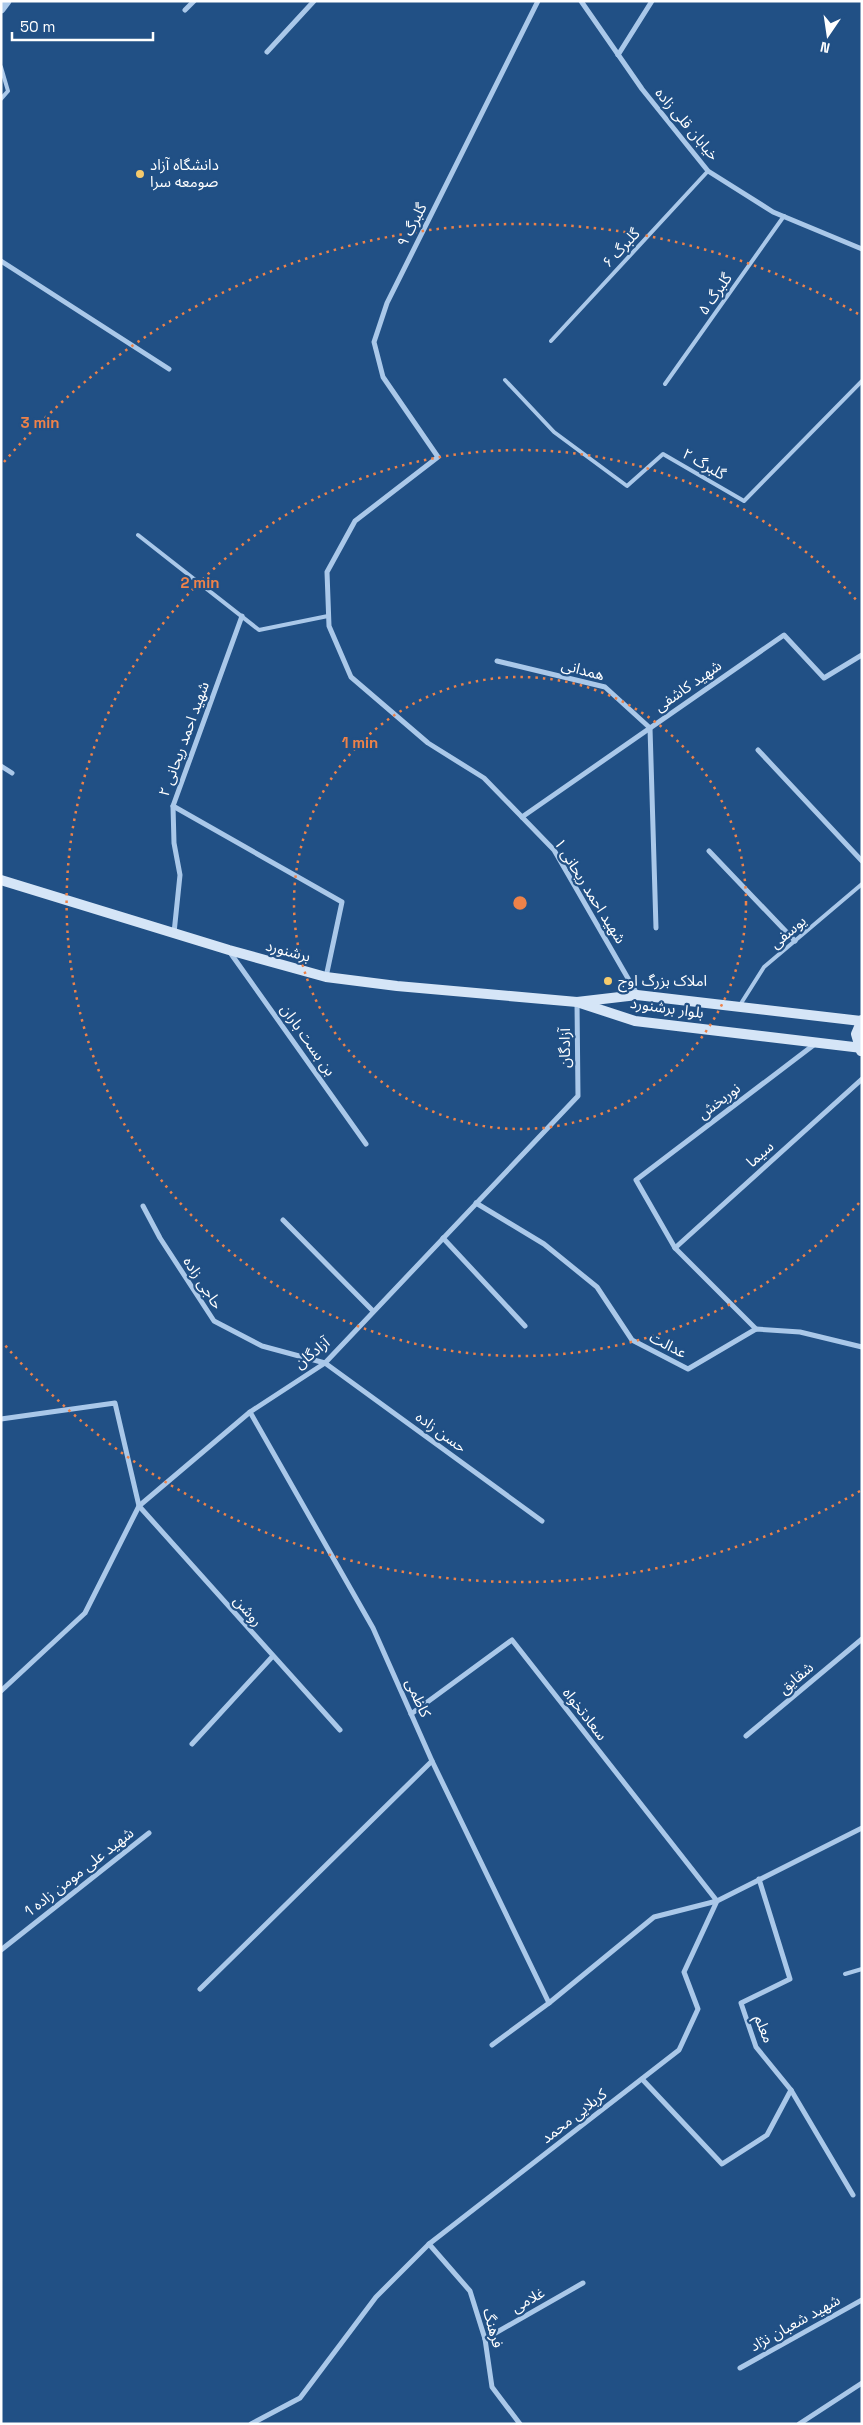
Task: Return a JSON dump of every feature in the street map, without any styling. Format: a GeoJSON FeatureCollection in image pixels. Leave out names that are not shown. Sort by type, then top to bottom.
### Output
{"type":"FeatureCollection","features":[{"type":"Feature","properties":{"kind":"main road","name":"برشنورد"},"geometry":{"type":"LineString","coordinates":[[1,880],[174,934],[326,977],[397,986],[577,1002]]}},
{"type":"Feature","properties":{"kind":"main road","name":"بلوار برشنورد"},"geometry":{"type":"LineString","coordinates":[[577,1002],[638,995],[862,1021]]}},
{"type":"Feature","properties":{"kind":"main road","name":"بلوار برشنورد"},"geometry":{"type":"LineString","coordinates":[[577,1002],[635,1021],[817,1042],[861,1049]]}},
{"type":"Feature","properties":{"kind":"main road"},"geometry":{"type":"LineString","coordinates":[[861,1049],[856,1034],[862,1021]]}},
{"type":"Feature","properties":{"kind":"street"},"geometry":{"type":"LineString","coordinates":[[1,9],[6,1]]}},
{"type":"Feature","properties":{"kind":"street"},"geometry":{"type":"LineString","coordinates":[[185,10],[194,1]]}},
{"type":"Feature","properties":{"kind":"street"},"geometry":{"type":"LineString","coordinates":[[267,52],[314,1]]}},
{"type":"Feature","properties":{"kind":"street","name":"گلبرگ ۹"},"geometry":{"type":"LineString","coordinates":[[438,458],[384,377],[374,342],[387,303],[538,1]]}},
{"type":"Feature","properties":{"kind":"street","name":"خیابان قلی زاده"},"geometry":{"type":"LineString","coordinates":[[581,1],[642,89],[708,170],[784,216],[862,248]]}},
{"type":"Feature","properties":{"kind":"street"},"geometry":{"type":"LineString","coordinates":[[618,55],[652,1]]}},
{"type":"Feature","properties":{"kind":"street"},"geometry":{"type":"LineString","coordinates":[[1,261],[169,369]]}},
{"type":"Feature","properties":{"kind":"street","name":"شهید احمد ریحانی ۱"},"geometry":{"type":"LineString","coordinates":[[438,458],[355,521],[327,572],[328,626],[351,677],[428,743],[484,778],[554,850],[638,995]]}},
{"type":"Feature","properties":{"kind":"street","name":"شهید احمد ریحانی ۲"},"geometry":{"type":"LineString","coordinates":[[174,934],[180,875],[174,843],[173,806],[242,616]]}},
{"type":"Feature","properties":{"kind":"street","name":"شهید کاشفی"},"geometry":{"type":"LineString","coordinates":[[522,817],[784,635],[824,678],[862,655]]}},
{"type":"Feature","properties":{"kind":"street","name":"همدانی"},"geometry":{"type":"LineString","coordinates":[[497,661],[605,687],[650,728]]}},
{"type":"Feature","properties":{"kind":"street"},"geometry":{"type":"LineString","coordinates":[[650,728],[656,928]]}},
{"type":"Feature","properties":{"kind":"street"},"geometry":{"type":"LineString","coordinates":[[758,750],[862,861]]}},
{"type":"Feature","properties":{"kind":"street"},"geometry":{"type":"LineString","coordinates":[[1,766],[12,773]]}},
{"type":"Feature","properties":{"kind":"street"},"geometry":{"type":"LineString","coordinates":[[173,806],[342,902],[326,977]]}},
{"type":"Feature","properties":{"kind":"street"},"geometry":{"type":"LineString","coordinates":[[709,850],[795,941]]}},
{"type":"Feature","properties":{"kind":"street","name":"بن بست باران"},"geometry":{"type":"LineString","coordinates":[[229,950],[366,1144]]}},
{"type":"Feature","properties":{"kind":"street","name":"آزادگان"},"geometry":{"type":"LineString","coordinates":[[1,1690],[86,1613],[139,1506],[250,1412],[325,1363],[578,1096],[577,1002]]}},
{"type":"Feature","properties":{"kind":"street","name":"نوربخش"},"geometry":{"type":"LineString","coordinates":[[675,1248],[636,1180],[817,1042]]}},
{"type":"Feature","properties":{"kind":"street","name":"سیما"},"geometry":{"type":"LineString","coordinates":[[675,1248],[862,1079]]}},
{"type":"Feature","properties":{"kind":"street","name":"عدالت"},"geometry":{"type":"LineString","coordinates":[[476,1203],[544,1244],[597,1286],[632,1340],[688,1369],[756,1329]]}},
{"type":"Feature","properties":{"kind":"street","name":"حاجی زاده"},"geometry":{"type":"LineString","coordinates":[[144,1206],[160,1238],[214,1321],[262,1346],[325,1363]]}},
{"type":"Feature","properties":{"kind":"street"},"geometry":{"type":"LineString","coordinates":[[283,1220],[373,1311]]}},
{"type":"Feature","properties":{"kind":"street"},"geometry":{"type":"LineString","coordinates":[[443,1238],[525,1326]]}},
{"type":"Feature","properties":{"kind":"street"},"geometry":{"type":"LineString","coordinates":[[675,1248],[756,1329],[800,1332],[862,1347]]}},
{"type":"Feature","properties":{"kind":"street","name":"حسن زاده"},"geometry":{"type":"LineString","coordinates":[[325,1363],[542,1521]]}},
{"type":"Feature","properties":{"kind":"street"},"geometry":{"type":"LineString","coordinates":[[1,1420],[115,1403],[139,1506]]}},
{"type":"Feature","properties":{"kind":"street","name":"کاظمی"},"geometry":{"type":"LineString","coordinates":[[250,1412],[373,1628],[432,1761],[550,2002]]}},
{"type":"Feature","properties":{"kind":"street","name":"روشن"},"geometry":{"type":"LineString","coordinates":[[139,1506],[340,1730]]}},
{"type":"Feature","properties":{"kind":"street","name":"شقایق"},"geometry":{"type":"LineString","coordinates":[[746,1736],[862,1639]]}},
{"type":"Feature","properties":{"kind":"street","name":"سعادتخواه"},"geometry":{"type":"LineString","coordinates":[[411,1714],[512,1640],[716,1901]]}},
{"type":"Feature","properties":{"kind":"street"},"geometry":{"type":"LineString","coordinates":[[192,1744],[272,1656]]}},
{"type":"Feature","properties":{"kind":"street"},"geometry":{"type":"LineString","coordinates":[[200,1989],[432,1761]]}},
{"type":"Feature","properties":{"kind":"street"},"geometry":{"type":"LineString","coordinates":[[492,2045],[550,2002],[654,1917],[716,1901],[862,1828]]}},
{"type":"Feature","properties":{"kind":"street","name":"شهید علی مومن زاده 1"},"geometry":{"type":"LineString","coordinates":[[1,1950],[149,1833]]}},
{"type":"Feature","properties":{"kind":"street","name":"معلم"},"geometry":{"type":"LineString","coordinates":[[759,1880],[790,1979],[741,2002],[756,2047],[792,2090],[853,2195]]}},
{"type":"Feature","properties":{"kind":"street","name":"کربلایی محمد"},"geometry":{"type":"LineString","coordinates":[[251,2424],[300,2398],[376,2297],[429,2244],[679,2050],[698,2009],[684,1972],[716,1901]]}},
{"type":"Feature","properties":{"kind":"street"},"geometry":{"type":"LineString","coordinates":[[642,2079],[722,2164],[766,2135],[792,2090]]}},
{"type":"Feature","properties":{"kind":"street","name":"فرهنگ"},"geometry":{"type":"LineString","coordinates":[[429,2244],[470,2292],[485,2339],[492,2387],[520,2424]]}},
{"type":"Feature","properties":{"kind":"street","name":"غلامی"},"geometry":{"type":"LineString","coordinates":[[485,2339],[583,2284]]}},
{"type":"Feature","properties":{"kind":"street","name":"شهید شعبان نژاد"},"geometry":{"type":"LineString","coordinates":[[740,2368],[862,2300]]}},
{"type":"Feature","properties":{"kind":"street"},"geometry":{"type":"LineString","coordinates":[[800,2424],[862,2383]]}},
{"type":"Feature","properties":{"kind":"lane"},"geometry":{"type":"LineString","coordinates":[[1,66],[8,91],[1,99]]}},
{"type":"Feature","properties":{"kind":"lane","name":"گلبرگ ۶"},"geometry":{"type":"LineString","coordinates":[[551,341],[708,170]]}},
{"type":"Feature","properties":{"kind":"lane","name":"گلبرگ ۵"},"geometry":{"type":"LineString","coordinates":[[666,384],[784,216]]}},
{"type":"Feature","properties":{"kind":"lane","name":"گلبرگ ۲"},"geometry":{"type":"LineString","coordinates":[[504,380],[554,432],[627,486],[663,454],[744,501],[862,381]]}},
{"type":"Feature","properties":{"kind":"lane"},"geometry":{"type":"LineString","coordinates":[[138,535],[260,630],[328,616]]}},
{"type":"Feature","properties":{"kind":"lane","name":"یوسفی"},"geometry":{"type":"LineString","coordinates":[[739,1007],[764,967],[862,884]]}},
{"type":"Feature","properties":{"kind":"lane"},"geometry":{"type":"LineString","coordinates":[[845,1974],[862,1970]]}},
{"type":"Feature","properties":{"kind":"place","name":"دانشگاه آزاد صومعه سرا"},"geometry":{"type":"Point","coordinates":[140,174]}},
{"type":"Feature","properties":{"kind":"place","name":"املاک بزرگ اوج"},"geometry":{"type":"Point","coordinates":[608,981]}}]}
